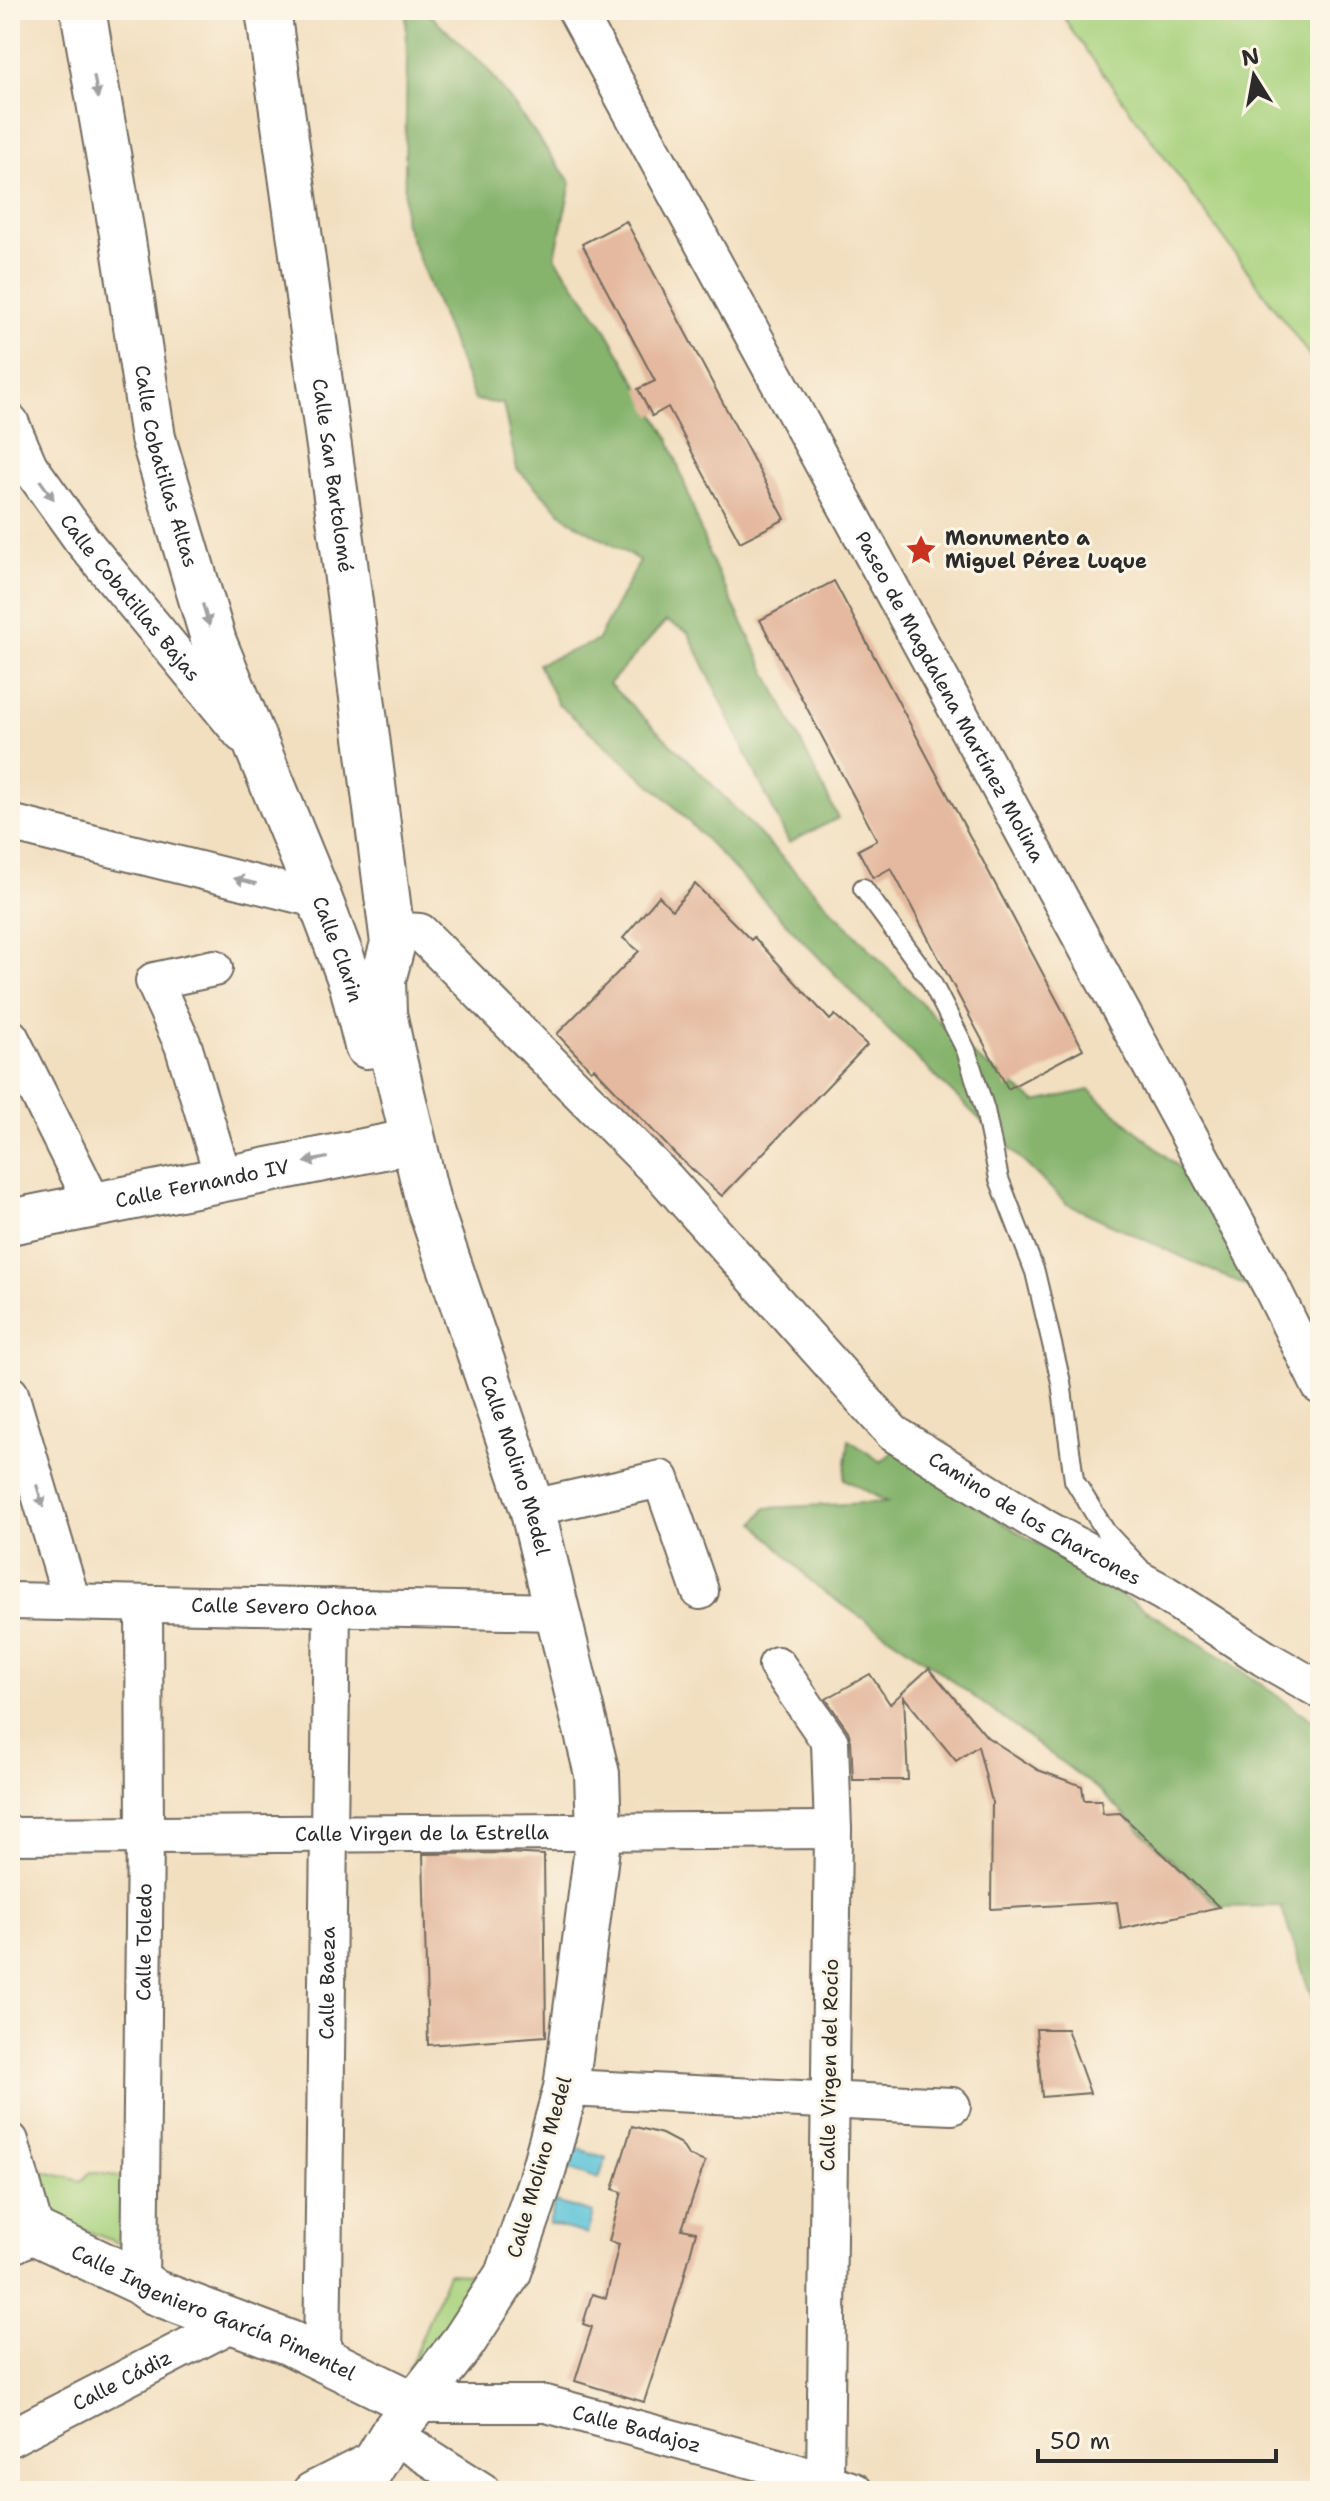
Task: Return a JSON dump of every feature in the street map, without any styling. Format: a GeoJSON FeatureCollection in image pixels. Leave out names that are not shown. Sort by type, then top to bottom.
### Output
{"type":"FeatureCollection","features":[{"type":"Feature","properties":{"kind":"street","name":"Calle Cobatillas Altas"},"geometry":{"type":"LineString","coordinates":[[83,10],[153,438],[214,642],[320,900]]}},
{"type":"Feature","properties":{"kind":"street","name":"Calle San Bartolomé"},"geometry":{"type":"LineString","coordinates":[[268,10],[343,547],[393,943]]}},
{"type":"Feature","properties":{"kind":"street","name":"Paseo de Magdalena Martínez Molina"},"geometry":{"type":"LineString","coordinates":[[576,10],[1272,1288],[1320,1386]]}},
{"type":"Feature","properties":{"kind":"street","name":"Calle Cobatillas Bajas"},"geometry":{"type":"LineString","coordinates":[[10,422],[29,466],[82,540],[266,763]]}},
{"type":"Feature","properties":{"kind":"street","name":"Calle Clarin"},"geometry":{"type":"LineString","coordinates":[[10,823],[320,900],[352,985],[393,1145],[413,1198],[428,1202]]}},
{"type":"Feature","properties":{"kind":"street","name":"Camino de los Charcones"},"geometry":{"type":"LineString","coordinates":[[393,943],[408,930],[420,932],[667,1180],[893,1433],[1045,1528],[1164,1593],[1320,1690]]}},
{"type":"Feature","properties":{"kind":"street","name":"Calle Molino Medel"},"geometry":{"type":"LineString","coordinates":[[386,2446],[464,2341],[509,2272],[540,2182],[566,2088],[599,1832],[597,1774],[532,1508],[428,1202],[384,1013],[383,980],[393,943]]}},
{"type":"Feature","properties":{"kind":"street"},"geometry":{"type":"LineString","coordinates":[[214,968],[139,984],[183,1045],[224,1180]]}},
{"type":"Feature","properties":{"kind":"street"},"geometry":{"type":"LineString","coordinates":[[10,1037],[94,1205]]}},
{"type":"Feature","properties":{"kind":"street","name":"Calle Fernando IV"},"geometry":{"type":"LineString","coordinates":[[10,1222],[393,1145]]}},
{"type":"Feature","properties":{"kind":"street"},"geometry":{"type":"LineString","coordinates":[[10,1394],[72,1602]]}},
{"type":"Feature","properties":{"kind":"street"},"geometry":{"type":"LineString","coordinates":[[532,1508],[661,1479],[700,1591]]}},
{"type":"Feature","properties":{"kind":"street","name":"Calle Severo Ochoa"},"geometry":{"type":"LineString","coordinates":[[10,1601],[556,1612]]}},
{"type":"Feature","properties":{"kind":"street","name":"Calle Toledo"},"geometry":{"type":"LineString","coordinates":[[140,2282],[144,1604]]}},
{"type":"Feature","properties":{"kind":"street","name":"Calle Baeza"},"geometry":{"type":"LineString","coordinates":[[322,2359],[332,1607]]}},
{"type":"Feature","properties":{"kind":"street","name":"Calle Virgen del Rocío"},"geometry":{"type":"LineString","coordinates":[[777,1665],[830,1742],[833,1830],[829,2100],[839,2486]]}},
{"type":"Feature","properties":{"kind":"street","name":"Calle Virgen de la Estrella"},"geometry":{"type":"LineString","coordinates":[[10,1836],[833,1830]]}},
{"type":"Feature","properties":{"kind":"street"},"geometry":{"type":"LineString","coordinates":[[566,2088],[952,2106]]}},
{"type":"Feature","properties":{"kind":"street"},"geometry":{"type":"LineString","coordinates":[[10,2141],[19,2235]]}},
{"type":"Feature","properties":{"kind":"street","name":"Calle Ingeniero García Pimentel"},"geometry":{"type":"LineString","coordinates":[[19,2235],[140,2282],[154,2292],[290,2343],[322,2359],[386,2446]]}},
{"type":"Feature","properties":{"kind":"street","name":"Calle Cádiz"},"geometry":{"type":"LineString","coordinates":[[10,2438],[235,2322]]}},
{"type":"Feature","properties":{"kind":"street","name":"Calle Badajoz"},"geometry":{"type":"LineString","coordinates":[[386,2446],[546,2404],[839,2486]]}},
{"type":"Feature","properties":{"kind":"street"},"geometry":{"type":"LineString","coordinates":[[311,2491],[386,2446],[482,2491]]}},
{"type":"Feature","properties":{"kind":"lane"},"geometry":{"type":"LineString","coordinates":[[863,888],[931,981],[966,1050],[985,1110],[999,1179],[1035,1272],[1061,1382],[1074,1480],[1106,1532],[1164,1593]]}},
{"type":"Feature","properties":{"kind":"green space"},"geometry":{"type":"Polygon","coordinates":[[[406,10],[425,10],[486,67],[571,183],[555,257],[602,323],[669,439],[710,557],[838,818],[789,843],[688,632],[666,621],[609,684],[701,773],[966,1050],[1036,1102],[1089,1090],[1192,1179],[1265,1295],[1067,1204],[898,1040],[667,799],[558,704],[538,664],[597,641],[640,561],[569,520],[517,469],[503,404],[475,400],[404,221],[406,10]]]}},
{"type":"Feature","properties":{"kind":"green space"},"geometry":{"type":"Polygon","coordinates":[[[1061,10],[1320,10],[1320,370],[1070,28],[1061,10]]]}},
{"type":"Feature","properties":{"kind":"green space"},"geometry":{"type":"Polygon","coordinates":[[[849,1440],[881,1462],[894,1451],[947,1488],[1228,1661],[1320,1726],[1320,2009],[1308,1987],[1281,1906],[1219,1907],[1099,1790],[934,1667],[817,1587],[755,1523],[766,1508],[887,1502],[844,1479],[849,1440]]]}},
{"type":"Feature","properties":{"kind":"green space"},"geometry":{"type":"Polygon","coordinates":[[[41,2171],[81,2181],[90,2172],[125,2177],[121,2244],[51,2217],[41,2171]]]}},
{"type":"Feature","properties":{"kind":"green space"},"geometry":{"type":"Polygon","coordinates":[[[448,2273],[482,2275],[422,2373],[408,2371],[448,2273]]]}},
{"type":"Feature","properties":{"kind":"water"},"geometry":{"type":"Polygon","coordinates":[[[573,2147],[606,2158],[599,2179],[565,2167],[573,2147]]]}},
{"type":"Feature","properties":{"kind":"water"},"geometry":{"type":"Polygon","coordinates":[[[555,2202],[593,2213],[587,2234],[549,2224],[555,2202]]]}},
{"type":"Feature","properties":{"kind":"building"},"geometry":{"type":"Polygon","coordinates":[[[626,221],[785,519],[740,542],[668,407],[652,416],[638,389],[655,381],[582,244],[626,221]]]}},
{"type":"Feature","properties":{"kind":"building"},"geometry":{"type":"Polygon","coordinates":[[[834,581],[1083,1049],[1008,1089],[891,868],[873,878],[858,850],[877,840],[760,620],[834,581]]]}},
{"type":"Feature","properties":{"kind":"building"},"geometry":{"type":"Polygon","coordinates":[[[695,884],[751,940],[754,937],[830,1020],[835,1015],[867,1045],[722,1196],[676,1155],[594,1068],[591,1070],[557,1034],[639,951],[623,938],[659,896],[672,910],[695,884]]]}},
{"type":"Feature","properties":{"kind":"building"},"geometry":{"type":"Polygon","coordinates":[[[929,1668],[987,1737],[1038,1770],[1082,1786],[1084,1800],[1101,1800],[1103,1814],[1120,1813],[1219,1907],[1121,1929],[1117,1902],[991,1909],[992,1802],[978,1746],[956,1761],[904,1697],[908,1780],[853,1780],[848,1731],[826,1699],[870,1674],[890,1704],[929,1668]]]}},
{"type":"Feature","properties":{"kind":"building"},"geometry":{"type":"Polygon","coordinates":[[[423,1854],[544,1855],[546,2036],[428,2045],[423,1854]]]}},
{"type":"Feature","properties":{"kind":"building"},"geometry":{"type":"Polygon","coordinates":[[[1036,2029],[1067,2029],[1090,2093],[1042,2097],[1036,2029]]]}},
{"type":"Feature","properties":{"kind":"building"},"geometry":{"type":"Polygon","coordinates":[[[632,2126],[662,2134],[681,2144],[688,2155],[705,2162],[682,2229],[696,2232],[644,2402],[575,2381],[592,2327],[583,2324],[592,2294],[606,2298],[619,2244],[609,2241],[622,2192],[613,2189],[632,2126]]]}},
{"type":"Feature","properties":{"kind":"place","name":"Monumento a Miguel Pérez Luque"},"geometry":{"type":"Point","coordinates":[921,550]}}]}
